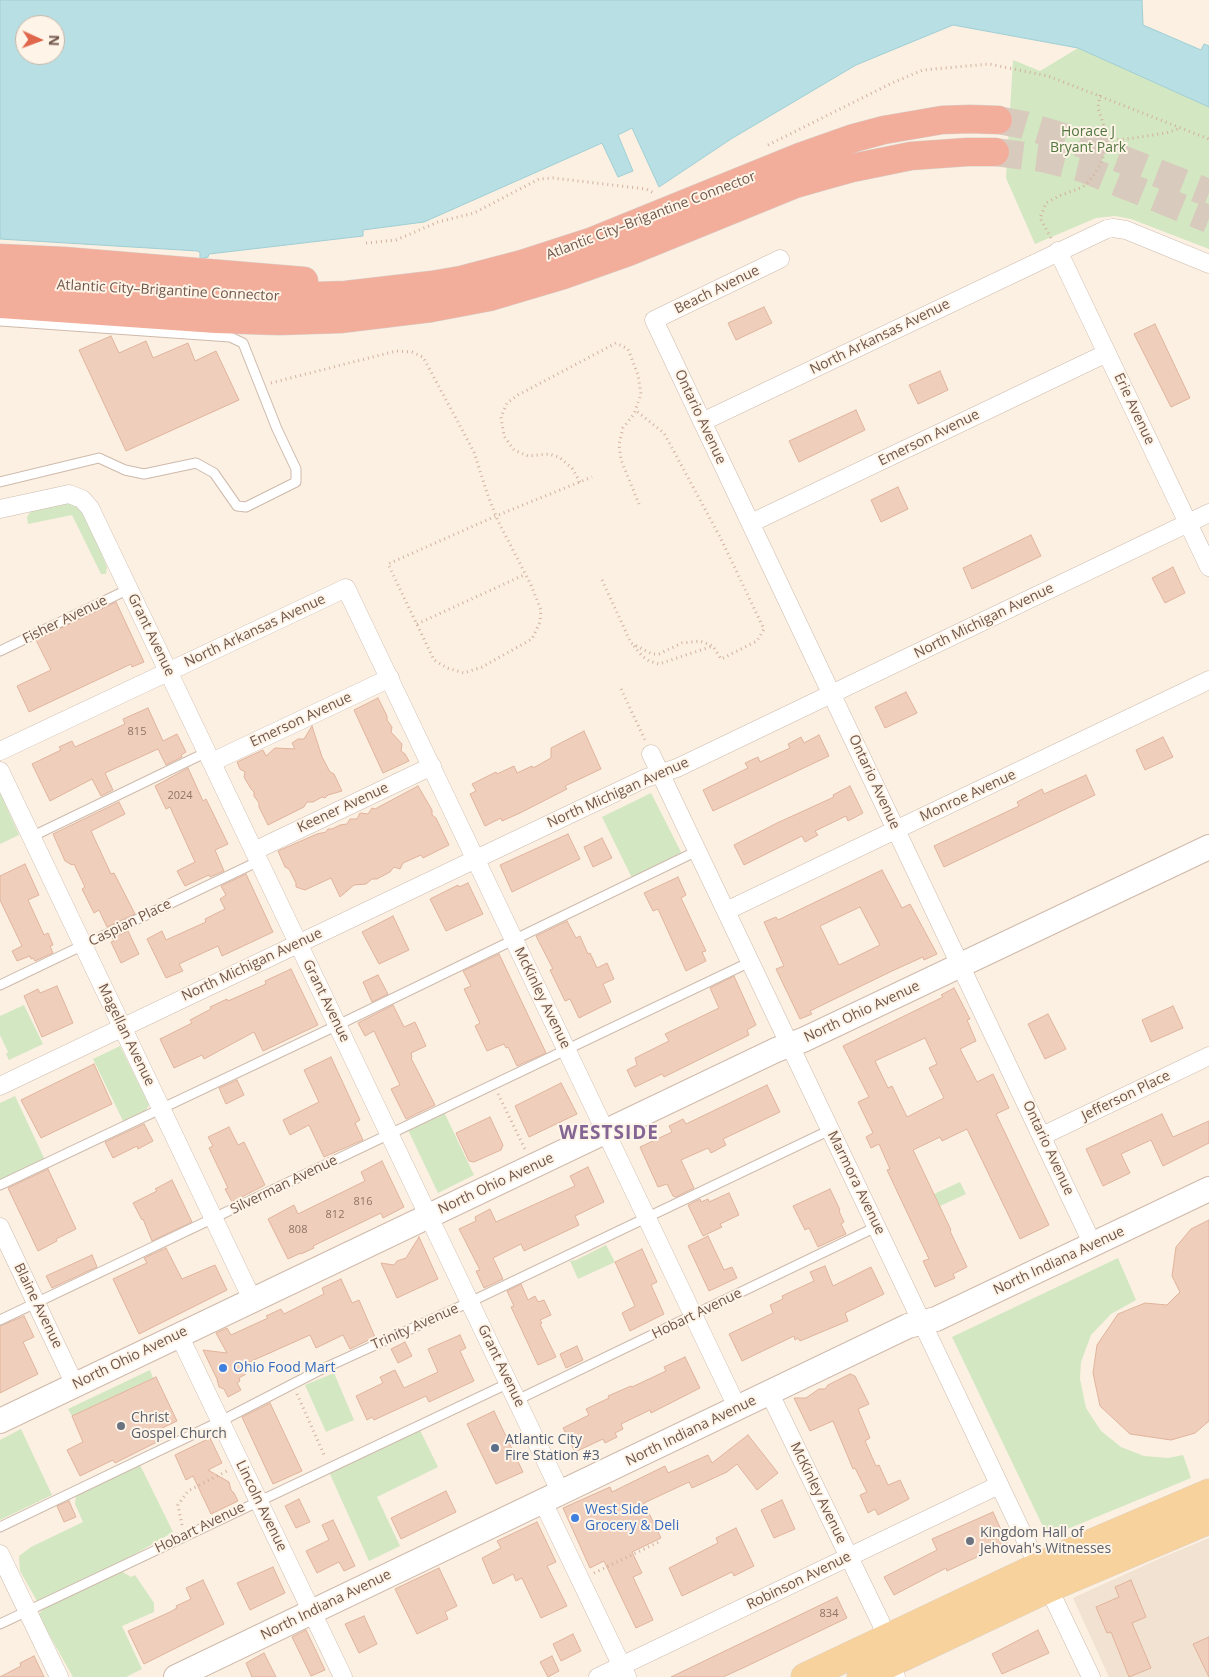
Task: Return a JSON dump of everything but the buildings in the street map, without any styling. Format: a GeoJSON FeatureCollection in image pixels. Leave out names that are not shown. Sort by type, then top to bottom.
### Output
{"type":"FeatureCollection","features":[{"type":"Feature","properties":{"kind":"highway","name":"Atlantic City–Brigantine Connector"},"geometry":{"type":"LineString","coordinates":[[0,282],[226,297],[286,298],[392,291],[432,285],[490,272],[593,241],[800,157],[854,138],[884,130],[932,122],[970,119],[998,120]]}},
{"type":"Feature","properties":{"kind":"highway","name":"Atlantic City–Brigantine Connector"},"geometry":{"type":"LineString","coordinates":[[0,304],[216,319],[279,321],[340,319],[431,308],[489,296],[571,273],[628,252],[794,184],[852,168],[911,156],[995,152]]}},
{"type":"Feature","properties":{"kind":"highway"},"geometry":{"type":"LineString","coordinates":[[0,258],[64,261],[328,282],[429,274],[490,272]]}},
{"type":"Feature","properties":{"kind":"main road"},"geometry":{"type":"LineString","coordinates":[[861,1677],[1044,1577],[1209,1493]]}},
{"type":"Feature","properties":{"kind":"main road"},"geometry":{"type":"LineString","coordinates":[[1044,1577],[1209,1520]]}},
{"type":"Feature","properties":{"kind":"main road"},"geometry":{"type":"LineString","coordinates":[[805,1677],[891,1659]]}},
{"type":"Feature","properties":{"kind":"street","name":"North Arkansas Avenue"},"geometry":{"type":"LineString","coordinates":[[702,422],[1106,229],[1119,228],[1209,264]]}},
{"type":"Feature","properties":{"kind":"street","name":"Erie Avenue"},"geometry":{"type":"LineString","coordinates":[[1058,252],[1209,567]]}},
{"type":"Feature","properties":{"kind":"street","name":"Beach Avenue"},"geometry":{"type":"LineString","coordinates":[[654,320],[780,259]]}},
{"type":"Feature","properties":{"kind":"street","name":"Ontario Avenue"},"geometry":{"type":"LineString","coordinates":[[654,320],[1093,1245]]}},
{"type":"Feature","properties":{"kind":"street","name":"Emerson Avenue"},"geometry":{"type":"LineString","coordinates":[[751,524],[1107,353]]}},
{"type":"Feature","properties":{"kind":"street","name":"Grant Avenue"},"geometry":{"type":"LineString","coordinates":[[0,508],[69,494],[82,499],[90,508],[517,1400],[580,1580],[624,1671]]}},
{"type":"Feature","properties":{"kind":"street","name":"North Michigan Avenue"},"geometry":{"type":"LineString","coordinates":[[0,1086],[646,778],[677,768],[1209,513]]}},
{"type":"Feature","properties":{"kind":"street","name":"North Arkansas Avenue"},"geometry":{"type":"LineString","coordinates":[[0,751],[346,588]]}},
{"type":"Feature","properties":{"kind":"street","name":"McKinley Avenue"},"geometry":{"type":"LineString","coordinates":[[346,588],[738,1409]]}},
{"type":"Feature","properties":{"kind":"street","name":"Emerson Avenue"},"geometry":{"type":"LineString","coordinates":[[210,757],[390,678]]}},
{"type":"Feature","properties":{"kind":"street","name":"Monroe Avenue"},"geometry":{"type":"LineString","coordinates":[[726,911],[1209,680]]}},
{"type":"Feature","properties":{"kind":"street","name":"Marmora Avenue"},"geometry":{"type":"LineString","coordinates":[[652,754],[1091,1677]]}},
{"type":"Feature","properties":{"kind":"street","name":"Keener Avenue"},"geometry":{"type":"LineString","coordinates":[[257,856],[432,766]]}},
{"type":"Feature","properties":{"kind":"street","name":"Magellan Avenue"},"geometry":{"type":"LineString","coordinates":[[0,771],[252,1299]]}},
{"type":"Feature","properties":{"kind":"street","name":"North Ohio Avenue"},"geometry":{"type":"LineString","coordinates":[[0,1421],[776,1050],[961,965],[1209,847]]}},
{"type":"Feature","properties":{"kind":"street","name":"Jefferson Place"},"geometry":{"type":"LineString","coordinates":[[1042,1136],[1209,1056]]}},
{"type":"Feature","properties":{"kind":"street","name":"North Indiana Avenue"},"geometry":{"type":"LineString","coordinates":[[176,1677],[770,1394],[908,1326],[936,1319],[1209,1190]]}},
{"type":"Feature","properties":{"kind":"street","name":"Blaine Avenue"},"geometry":{"type":"LineString","coordinates":[[0,1227],[75,1385]]}},
{"type":"Feature","properties":{"kind":"street","name":"Lincoln Avenue"},"geometry":{"type":"LineString","coordinates":[[179,1335],[343,1677]]}},
{"type":"Feature","properties":{"kind":"street","name":"McKinley Avenue"},"geometry":{"type":"LineString","coordinates":[[770,1394],[881,1623],[891,1659]]}},
{"type":"Feature","properties":{"kind":"street","name":"Robinson Avenue"},"geometry":{"type":"LineString","coordinates":[[598,1677],[624,1671],[999,1485]]}},
{"type":"Feature","properties":{"kind":"street"},"geometry":{"type":"LineString","coordinates":[[0,1554],[59,1677]]}},
{"type":"Feature","properties":{"kind":"lane"},"geometry":{"type":"LineString","coordinates":[[0,321],[230,337],[243,343],[277,429],[296,470],[296,482],[246,507],[236,506],[214,473],[196,463],[144,474],[125,470],[98,458],[0,482]]}},
{"type":"Feature","properties":{"kind":"lane","name":"Fisher Avenue"},"geometry":{"type":"LineString","coordinates":[[0,651],[129,589]]}},
{"type":"Feature","properties":{"kind":"lane"},"geometry":{"type":"LineString","coordinates":[[31,836],[210,757]]}},
{"type":"Feature","properties":{"kind":"lane"},"geometry":{"type":"LineString","coordinates":[[0,1185],[338,1026],[697,851]]}},
{"type":"Feature","properties":{"kind":"lane","name":"Caspian Place"},"geometry":{"type":"LineString","coordinates":[[0,985],[84,946],[257,856]]}},
{"type":"Feature","properties":{"kind":"lane","name":"Silverman Avenue"},"geometry":{"type":"LineString","coordinates":[[0,1320],[750,962]]}},
{"type":"Feature","properties":{"kind":"lane","name":"Trinity Avenue"},"geometry":{"type":"LineString","coordinates":[[0,1527],[221,1421],[292,1384],[470,1302],[830,1130]]}},
{"type":"Feature","properties":{"kind":"lane","name":"Hobart Avenue"},"geometry":{"type":"LineString","coordinates":[[517,1400],[876,1227]]}},
{"type":"Feature","properties":{"kind":"lane","name":"Hobart Avenue"},"geometry":{"type":"LineString","coordinates":[[0,1624],[258,1500],[509,1383]]}},
{"type":"Feature","properties":{"kind":"path"},"geometry":{"type":"LineString","coordinates":[[764,146],[892,83],[923,70],[989,64],[1048,76],[1209,139]]}},
{"type":"Feature","properties":{"kind":"path"},"geometry":{"type":"LineString","coordinates":[[1058,252],[1040,218],[1046,203],[1083,187],[1092,178],[1100,165],[1110,140],[1098,108],[1100,95]]}},
{"type":"Feature","properties":{"kind":"path"},"geometry":{"type":"LineString","coordinates":[[1110,140],[1166,133],[1182,128]]}},
{"type":"Feature","properties":{"kind":"path"},"geometry":{"type":"LineString","coordinates":[[366,243],[396,240],[438,222],[474,213],[539,179],[552,178],[646,189],[655,193]]}},
{"type":"Feature","properties":{"kind":"path"},"geometry":{"type":"LineString","coordinates":[[580,482],[572,468],[560,457],[549,454],[528,456],[514,450],[504,436],[501,417],[507,403],[518,395],[616,343],[628,349],[638,374],[641,394],[636,410],[623,428],[619,444],[621,460],[639,504]]}},
{"type":"Feature","properties":{"kind":"path"},"geometry":{"type":"LineString","coordinates":[[260,386],[396,351],[412,352],[423,358],[474,452],[496,516],[526,574],[541,610],[540,622],[532,639],[482,667],[464,673],[447,668],[434,660],[388,564],[496,516],[592,477]]}},
{"type":"Feature","properties":{"kind":"path"},"geometry":{"type":"LineString","coordinates":[[632,643],[644,651],[659,654],[682,643],[700,641],[713,646],[721,659],[757,641],[764,629],[720,537],[664,432],[636,410]]}},
{"type":"Feature","properties":{"kind":"path"},"geometry":{"type":"LineString","coordinates":[[417,624],[526,574]]}},
{"type":"Feature","properties":{"kind":"path"},"geometry":{"type":"LineString","coordinates":[[602,580],[632,643],[642,656],[649,661],[659,664],[713,646]]}},
{"type":"Feature","properties":{"kind":"path"},"geometry":{"type":"LineString","coordinates":[[621,689],[652,754]]}},
{"type":"Feature","properties":{"kind":"path"},"geometry":{"type":"LineString","coordinates":[[494,1084],[534,1166]]}},
{"type":"Feature","properties":{"kind":"path"},"geometry":{"type":"LineString","coordinates":[[292,1384],[329,1467]]}},
{"type":"Feature","properties":{"kind":"path"},"geometry":{"type":"LineString","coordinates":[[187,1535],[180,1519],[178,1505],[188,1491],[241,1464]]}},
{"type":"Feature","properties":{"kind":"path"},"geometry":{"type":"LineString","coordinates":[[580,1580],[661,1542]]}},
{"type":"Feature","properties":{"kind":"shaded area"},"geometry":{"type":"Polygon","coordinates":[[[1209,1538],[1209,1677],[1109,1677],[1073,1598],[1209,1538]]]}},
{"type":"Feature","properties":{"kind":"green space","name":"Horace J Bryant Park"},"geometry":{"type":"Polygon","coordinates":[[[1078,48],[1209,107],[1209,249],[1131,219],[1115,216],[1096,218],[1035,244],[1006,178],[1013,60],[1040,71],[1078,48]]]}},
{"type":"Feature","properties":{"kind":"green space"},"geometry":{"type":"Polygon","coordinates":[[[62,502],[72,503],[79,507],[90,526],[107,567],[106,574],[101,574],[72,515],[28,524],[27,517],[31,511],[62,502]]]}},
{"type":"Feature","properties":{"kind":"green space"},"geometry":{"type":"Polygon","coordinates":[[[0,792],[19,835],[0,844],[0,792]]]}},
{"type":"Feature","properties":{"kind":"green space"},"geometry":{"type":"Polygon","coordinates":[[[651,793],[682,854],[632,878],[602,817],[651,793]]]}},
{"type":"Feature","properties":{"kind":"green space"},"geometry":{"type":"Polygon","coordinates":[[[24,1005],[43,1044],[9,1060],[6,1054],[8,1052],[0,1035],[0,1016],[24,1005]]]}},
{"type":"Feature","properties":{"kind":"green space"},"geometry":{"type":"Polygon","coordinates":[[[120,1046],[149,1105],[145,1112],[124,1123],[93,1059],[120,1046]]]}},
{"type":"Feature","properties":{"kind":"green space"},"geometry":{"type":"Polygon","coordinates":[[[15,1096],[45,1160],[0,1181],[0,1103],[15,1096]]]}},
{"type":"Feature","properties":{"kind":"green space"},"geometry":{"type":"Polygon","coordinates":[[[444,1112],[474,1175],[438,1193],[408,1130],[444,1112]]]}},
{"type":"Feature","properties":{"kind":"green space"},"geometry":{"type":"Polygon","coordinates":[[[960,1182],[966,1194],[940,1206],[934,1194],[960,1182]]]}},
{"type":"Feature","properties":{"kind":"green space"},"geometry":{"type":"Polygon","coordinates":[[[606,1245],[615,1262],[578,1279],[570,1261],[576,1260],[606,1245]]]}},
{"type":"Feature","properties":{"kind":"green space"},"geometry":{"type":"Polygon","coordinates":[[[1118,1258],[1136,1300],[1111,1314],[1091,1335],[1081,1362],[1080,1379],[1086,1408],[1101,1431],[1121,1447],[1144,1456],[1168,1458],[1183,1455],[1191,1478],[1048,1537],[952,1337],[1118,1258]]]}},
{"type":"Feature","properties":{"kind":"green space"},"geometry":{"type":"Polygon","coordinates":[[[150,1370],[153,1378],[72,1416],[68,1409],[150,1370]]]}},
{"type":"Feature","properties":{"kind":"green space"},"geometry":{"type":"Polygon","coordinates":[[[334,1373],[354,1420],[326,1432],[305,1385],[334,1373]]]}},
{"type":"Feature","properties":{"kind":"green space"},"geometry":{"type":"Polygon","coordinates":[[[419,1428],[438,1467],[377,1497],[400,1546],[369,1561],[329,1472],[419,1428]]]}},
{"type":"Feature","properties":{"kind":"green space"},"geometry":{"type":"Polygon","coordinates":[[[21,1429],[52,1495],[0,1520],[0,1440],[21,1429]]]}},
{"type":"Feature","properties":{"kind":"green space"},"geometry":{"type":"Polygon","coordinates":[[[140,1465],[173,1532],[132,1556],[37,1601],[20,1571],[19,1556],[31,1547],[83,1522],[75,1504],[76,1494],[140,1465]]]}},
{"type":"Feature","properties":{"kind":"green space"},"geometry":{"type":"Polygon","coordinates":[[[121,1571],[131,1577],[135,1575],[154,1603],[154,1612],[122,1626],[142,1669],[126,1677],[73,1677],[38,1615],[43,1609],[121,1571]]]}},
{"type":"Feature","properties":{"kind":"water"},"geometry":{"type":"Polygon","coordinates":[[[0,0],[1142,0],[1143,25],[1201,50],[1204,44],[1209,46],[1209,107],[1078,48],[953,25],[856,65],[731,139],[659,187],[632,128],[618,135],[633,171],[618,177],[602,143],[424,222],[363,230],[363,236],[209,254],[208,257],[200,259],[198,251],[0,239],[0,0]]]}},
{"type":"Feature","properties":{"kind":"tunnel"},"geometry":{"type":"LineString","coordinates":[[998,120],[1024,125],[1070,139],[1209,193]]}},
{"type":"Feature","properties":{"kind":"tunnel"},"geometry":{"type":"LineString","coordinates":[[995,152],[1042,158],[1082,168],[1209,219]]}},
{"type":"Feature","properties":{"kind":"place","name":"Ohio Food Mart"},"geometry":{"type":"Point","coordinates":[223,1368]}},
{"type":"Feature","properties":{"kind":"place","name":"Christ Gospel Church"},"geometry":{"type":"Point","coordinates":[121,1426]}},
{"type":"Feature","properties":{"kind":"place","name":"Atlantic City Fire Station #3"},"geometry":{"type":"Point","coordinates":[495,1448]}},
{"type":"Feature","properties":{"kind":"place","name":"West Side Grocery & Deli"},"geometry":{"type":"Point","coordinates":[575,1518]}},
{"type":"Feature","properties":{"kind":"place","name":"Kingdom Hall of Jehovah's Witnesses"},"geometry":{"type":"Point","coordinates":[970,1541]}},
{"type":"Feature","properties":{"kind":"district","name":"WESTSIDE"},"geometry":{"type":"Point","coordinates":[609,1134]}}]}
